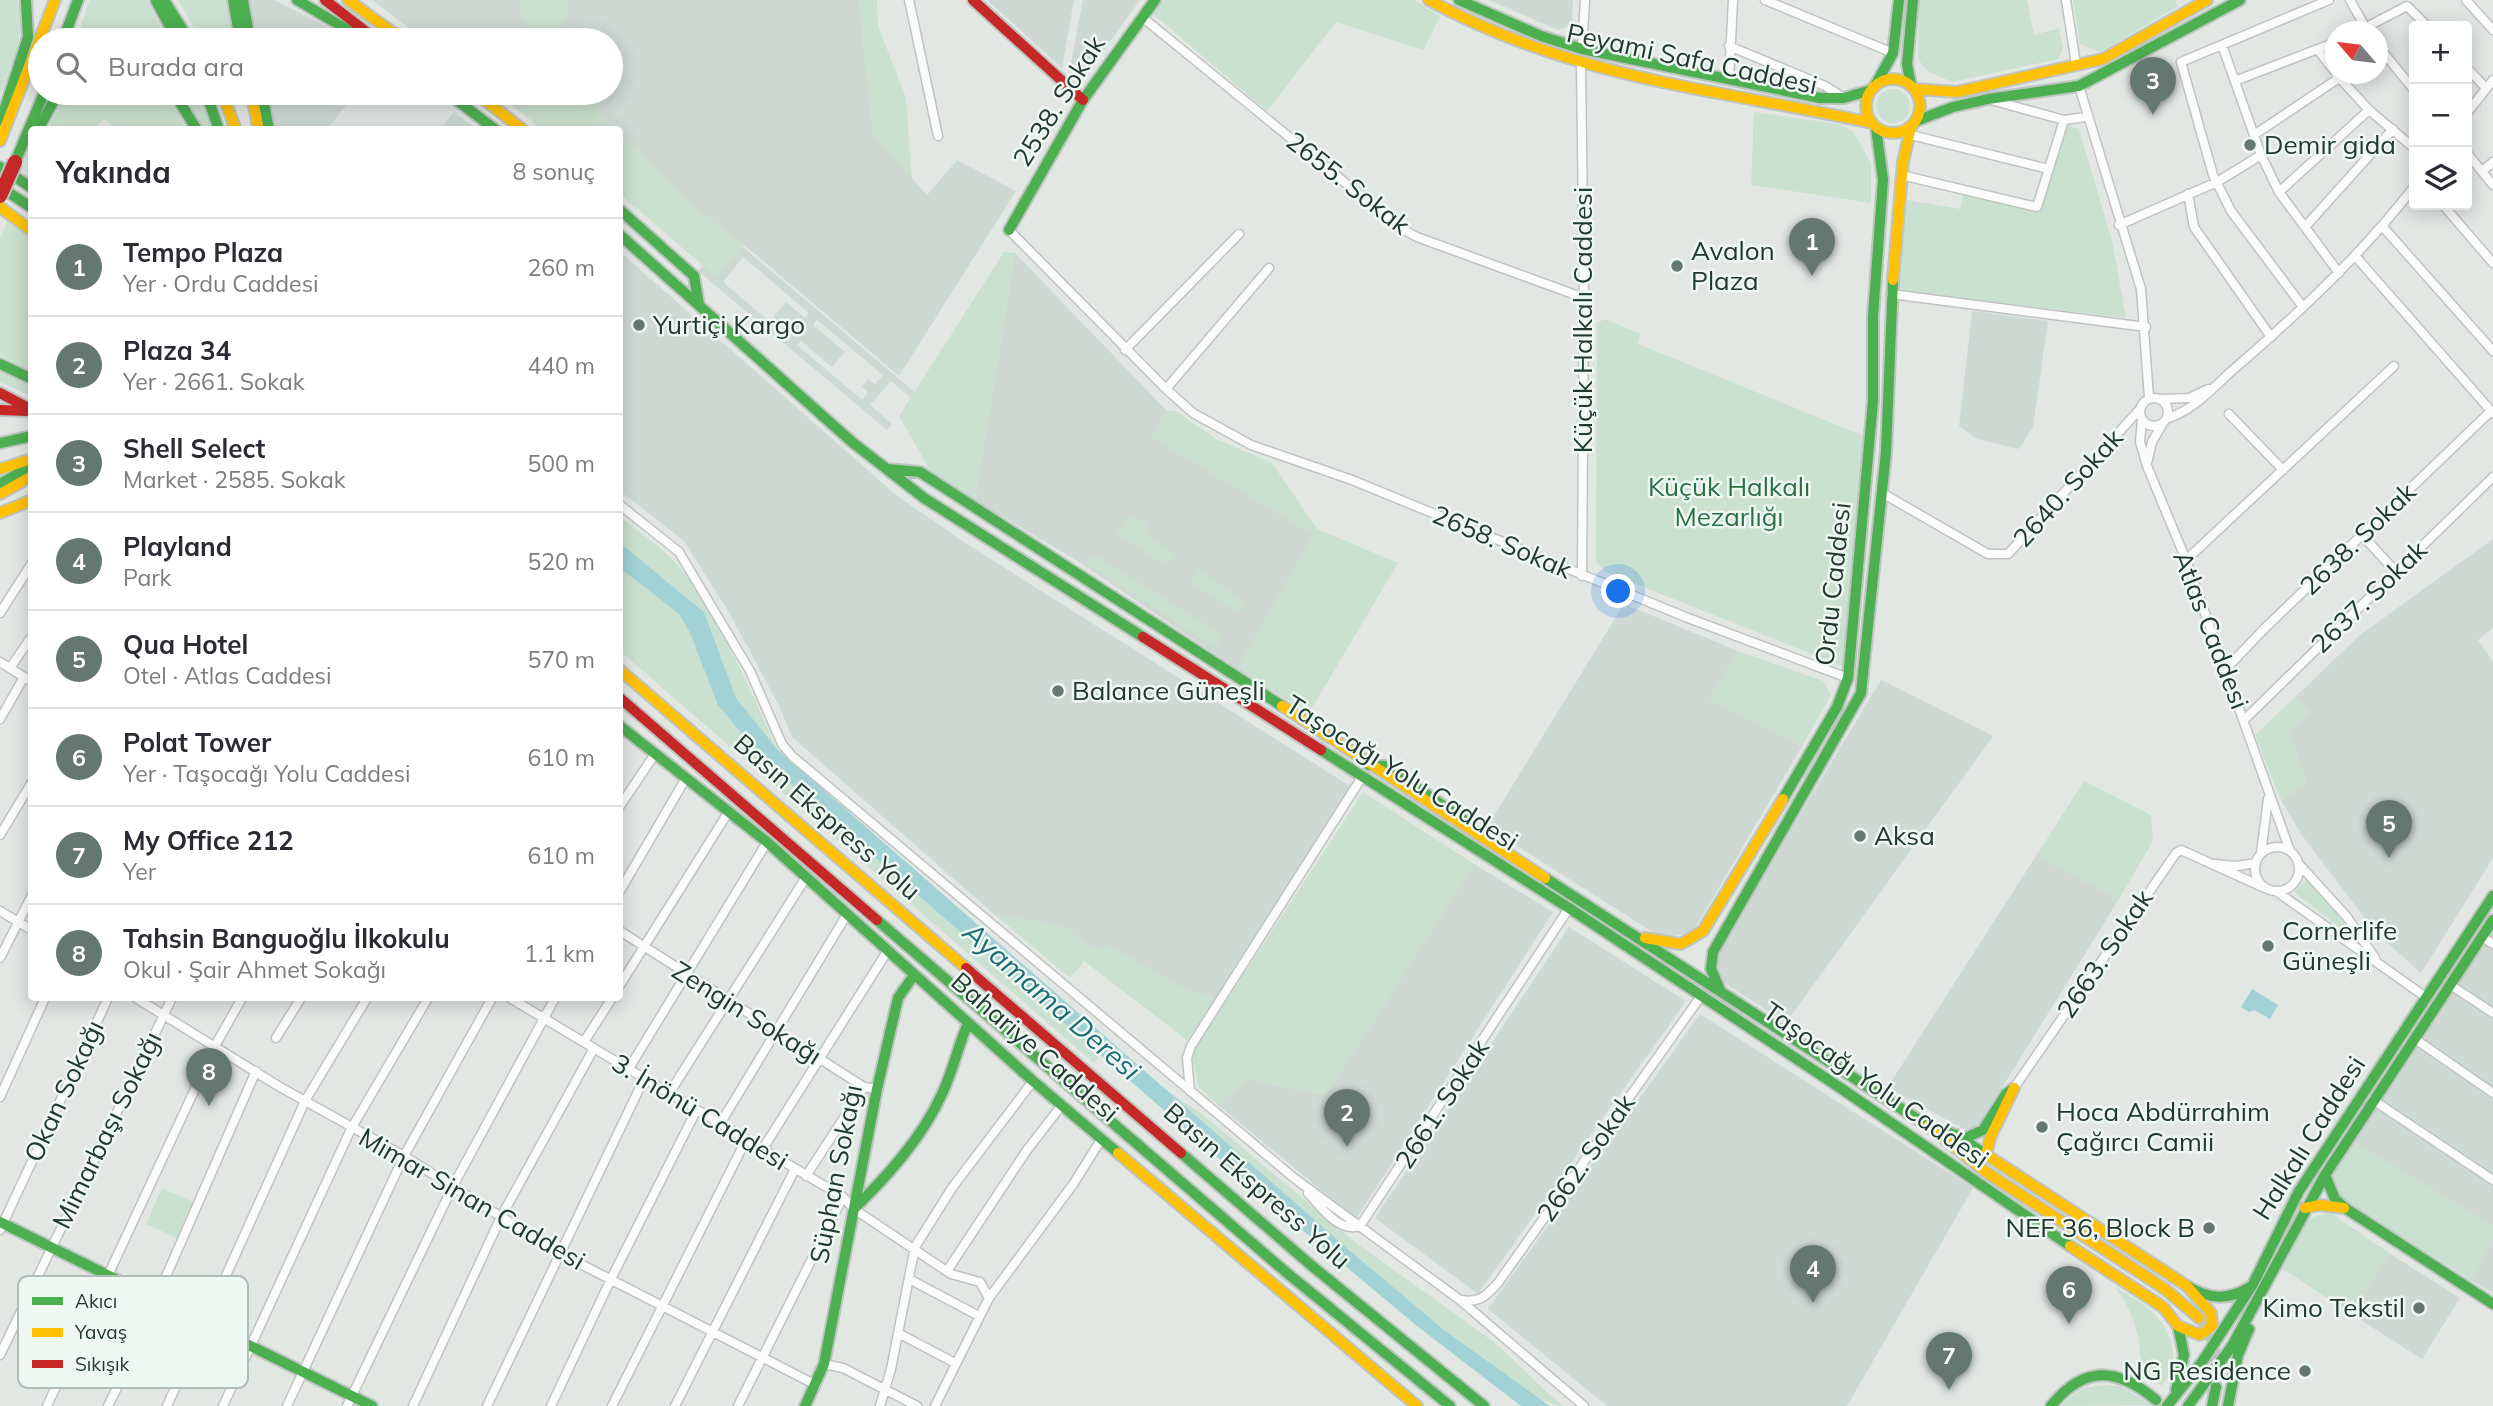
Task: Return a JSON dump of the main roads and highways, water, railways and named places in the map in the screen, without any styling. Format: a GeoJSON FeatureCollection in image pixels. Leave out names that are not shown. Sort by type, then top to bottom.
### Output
{"type":"FeatureCollection","features":[{"type":"Feature","properties":{"kind":"main road"},"geometry":{"type":"LineString","coordinates":[[0,127],[28,37],[26,0]]}},
{"type":"Feature","properties":{"kind":"main road"},"geometry":{"type":"LineString","coordinates":[[44,28],[55,0]]}},
{"type":"Feature","properties":{"kind":"main road"},"geometry":{"type":"LineString","coordinates":[[68,28],[78,0]]}},
{"type":"Feature","properties":{"kind":"main road"},"geometry":{"type":"LineString","coordinates":[[156,0],[171,28]]}},
{"type":"Feature","properties":{"kind":"main road"},"geometry":{"type":"LineString","coordinates":[[164,0],[182,28]]}},
{"type":"Feature","properties":{"kind":"main road"},"geometry":{"type":"LineString","coordinates":[[233,0],[238,28]]}},
{"type":"Feature","properties":{"kind":"main road"},"geometry":{"type":"LineString","coordinates":[[243,0],[248,28]]}},
{"type":"Feature","properties":{"kind":"main road"},"geometry":{"type":"LineString","coordinates":[[297,0],[345,28]]}},
{"type":"Feature","properties":{"kind":"main road"},"geometry":{"type":"LineString","coordinates":[[325,0],[361,28]]}},
{"type":"Feature","properties":{"kind":"main road"},"geometry":{"type":"LineString","coordinates":[[348,0],[386,28]]}},
{"type":"Feature","properties":{"kind":"main road"},"geometry":{"type":"LineString","coordinates":[[973,0],[1083,100]]}},
{"type":"Feature","properties":{"kind":"main road","name":"2538. Sokak"},"geometry":{"type":"LineString","coordinates":[[1009,230],[1083,100],[1155,0]]}},
{"type":"Feature","properties":{"kind":"main road","name":"Peyami Safa Caddesi"},"geometry":{"type":"LineString","coordinates":[[1429,0],[1481,27],[1581,65],[1765,103],[1842,114],[1874,125]]}},
{"type":"Feature","properties":{"kind":"main road","name":"Peyami Safa Caddesi"},"geometry":{"type":"LineString","coordinates":[[1459,0],[1541,36],[1582,49],[1820,98],[1844,97],[1873,88]]}},
{"type":"Feature","properties":{"kind":"main road"},"geometry":{"type":"LineString","coordinates":[[1899,0],[1893,53],[1873,88],[1866,107],[1874,125],[1894,133],[1911,128],[1953,107],[2078,86],[2240,0]]}},
{"type":"Feature","properties":{"kind":"main road"},"geometry":{"type":"LineString","coordinates":[[1911,128],[1921,105],[1907,64],[1913,0]]}},
{"type":"Feature","properties":{"kind":"main road"},"geometry":{"type":"LineString","coordinates":[[1873,88],[1893,79],[1913,87],[1957,92],[2103,59],[2207,0]]}},
{"type":"Feature","properties":{"kind":"main road"},"geometry":{"type":"LineString","coordinates":[[1581,65],[1582,49]]}},
{"type":"Feature","properties":{"kind":"main road"},"geometry":{"type":"LineString","coordinates":[[2073,65],[2067,76],[2078,86]]}},
{"type":"Feature","properties":{"kind":"main road"},"geometry":{"type":"LineString","coordinates":[[0,141],[28,69]]}},
{"type":"Feature","properties":{"kind":"main road"},"geometry":{"type":"LineString","coordinates":[[30,126],[39,105]]}},
{"type":"Feature","properties":{"kind":"main road"},"geometry":{"type":"LineString","coordinates":[[40,126],[52,105]]}},
{"type":"Feature","properties":{"kind":"main road"},"geometry":{"type":"LineString","coordinates":[[181,105],[195,126]]}},
{"type":"Feature","properties":{"kind":"main road"},"geometry":{"type":"LineString","coordinates":[[210,105],[218,126]]}},
{"type":"Feature","properties":{"kind":"main road"},"geometry":{"type":"LineString","coordinates":[[227,105],[234,126]]}},
{"type":"Feature","properties":{"kind":"main road"},"geometry":{"type":"LineString","coordinates":[[254,105],[258,126]]}},
{"type":"Feature","properties":{"kind":"main road"},"geometry":{"type":"LineString","coordinates":[[265,105],[269,126]]}},
{"type":"Feature","properties":{"kind":"main road"},"geometry":{"type":"LineString","coordinates":[[463,105],[491,126]]}},
{"type":"Feature","properties":{"kind":"main road"},"geometry":{"type":"LineString","coordinates":[[491,105],[518,126]]}},
{"type":"Feature","properties":{"kind":"main road","name":"Ordu Caddesi"},"geometry":{"type":"LineString","coordinates":[[1632,935],[1675,946],[1692,941],[1705,930],[1727,897],[1837,707],[1848,678],[1873,401],[1873,316],[1883,180],[1874,125]]}},
{"type":"Feature","properties":{"kind":"main road","name":"Ordu Caddesi"},"geometry":{"type":"LineString","coordinates":[[1721,992],[1711,969],[1713,952],[1845,726],[1861,693],[1889,410],[1891,294],[1901,175],[1911,128]]}},
{"type":"Feature","properties":{"kind":"main road"},"geometry":{"type":"LineString","coordinates":[[0,196],[28,132]]}},
{"type":"Feature","properties":{"kind":"main road"},"geometry":{"type":"LineString","coordinates":[[15,163],[28,146]]}},
{"type":"Feature","properties":{"kind":"main road"},"geometry":{"type":"LineString","coordinates":[[0,167],[28,184]]}},
{"type":"Feature","properties":{"kind":"main road"},"geometry":{"type":"LineString","coordinates":[[0,187],[28,205]]}},
{"type":"Feature","properties":{"kind":"main road"},"geometry":{"type":"LineString","coordinates":[[0,207],[28,227]]}},
{"type":"Feature","properties":{"kind":"main road"},"geometry":{"type":"LineString","coordinates":[[623,213],[694,276],[699,305]]}},
{"type":"Feature","properties":{"kind":"main road","name":"Taşocağı Yolu Caddesi"},"geometry":{"type":"LineString","coordinates":[[623,238],[887,469],[924,498],[1366,771],[1493,846],[1928,1126],[1963,1139],[2188,1286]]}},
{"type":"Feature","properties":{"kind":"main road"},"geometry":{"type":"LineString","coordinates":[[664,273],[677,260]]}},
{"type":"Feature","properties":{"kind":"main road"},"geometry":{"type":"LineString","coordinates":[[0,364],[28,377]]}},
{"type":"Feature","properties":{"kind":"main road"},"geometry":{"type":"LineString","coordinates":[[0,393],[28,408]]}},
{"type":"Feature","properties":{"kind":"main road"},"geometry":{"type":"LineString","coordinates":[[0,410],[28,410]]}},
{"type":"Feature","properties":{"kind":"main road"},"geometry":{"type":"LineString","coordinates":[[0,443],[28,437]]}},
{"type":"Feature","properties":{"kind":"main road"},"geometry":{"type":"LineString","coordinates":[[0,469],[28,460]]}},
{"type":"Feature","properties":{"kind":"main road"},"geometry":{"type":"LineString","coordinates":[[0,484],[28,467]]}},
{"type":"Feature","properties":{"kind":"main road","name":"Taşocağı Yolu Caddesi"},"geometry":{"type":"LineString","coordinates":[[887,469],[920,472],[962,502],[1236,675],[1366,771],[1842,1089],[1986,1191],[2163,1307],[2178,1326]]}},
{"type":"Feature","properties":{"kind":"main road"},"geometry":{"type":"LineString","coordinates":[[0,494],[28,478]]}},
{"type":"Feature","properties":{"kind":"main road"},"geometry":{"type":"LineString","coordinates":[[0,513],[28,502]]}},
{"type":"Feature","properties":{"kind":"main road","name":"Basın Ekspress Yolu"},"geometry":{"type":"LineString","coordinates":[[623,673],[1302,1257],[1484,1406]]}},
{"type":"Feature","properties":{"kind":"main road","name":"Basın Ekspress Yolu"},"geometry":{"type":"LineString","coordinates":[[623,701],[1297,1282],[1450,1406]]}},
{"type":"Feature","properties":{"kind":"main road","name":"Bahariye Caddesi"},"geometry":{"type":"LineString","coordinates":[[623,728],[766,842],[1033,1081],[1409,1403]]}},
{"type":"Feature","properties":{"kind":"main road","name":"Halkalı Caddesi"},"geometry":{"type":"LineString","coordinates":[[2188,1406],[2224,1357],[2258,1288],[2298,1191],[2493,896]]}},
{"type":"Feature","properties":{"kind":"main road","name":"Halkalı Caddesi"},"geometry":{"type":"LineString","coordinates":[[2165,1402],[2202,1362],[2258,1288],[2373,1100],[2452,986],[2488,941],[2493,920]]}},
{"type":"Feature","properties":{"kind":"main road","name":"Süphan Sokağı"},"geometry":{"type":"LineString","coordinates":[[805,1406],[824,1364],[854,1209],[870,1088],[898,998],[914,975]]}},
{"type":"Feature","properties":{"kind":"main road"},"geometry":{"type":"LineString","coordinates":[[854,1209],[886,1178],[928,1118],[950,1073],[952,1059],[968,1023]]}},
{"type":"Feature","properties":{"kind":"main road"},"geometry":{"type":"LineString","coordinates":[[1963,1139],[1983,1130],[2006,1094],[2014,1088],[2011,1100],[1986,1144],[1986,1154]]}},
{"type":"Feature","properties":{"kind":"main road"},"geometry":{"type":"LineString","coordinates":[[1928,1126],[1986,1172],[2165,1289],[2199,1318]]}},
{"type":"Feature","properties":{"kind":"main road"},"geometry":{"type":"LineString","coordinates":[[2325,1175],[2335,1199],[2345,1208],[2493,1304]]}},
{"type":"Feature","properties":{"kind":"main road"},"geometry":{"type":"LineString","coordinates":[[2305,1208],[2320,1205],[2345,1208]]}},
{"type":"Feature","properties":{"kind":"main road"},"geometry":{"type":"LineString","coordinates":[[1,1225],[112,1276]]}},
{"type":"Feature","properties":{"kind":"main road"},"geometry":{"type":"LineString","coordinates":[[2178,1326],[2200,1335],[2209,1331],[2213,1324],[2211,1313],[2188,1286]]}},
{"type":"Feature","properties":{"kind":"main road"},"geometry":{"type":"LineString","coordinates":[[2188,1286],[2204,1295],[2226,1298],[2258,1288]]}},
{"type":"Feature","properties":{"kind":"main road"},"geometry":{"type":"LineString","coordinates":[[2228,1406],[2238,1355],[2258,1288]]}},
{"type":"Feature","properties":{"kind":"main road"},"geometry":{"type":"LineString","coordinates":[[2051,1406],[2059,1394],[2076,1380],[2093,1375],[2122,1376],[2136,1382],[2165,1402],[2180,1378],[2183,1355],[2178,1326]]}},
{"type":"Feature","properties":{"kind":"main road"},"geometry":{"type":"LineString","coordinates":[[248,1344],[349,1401],[372,1406]]}},
{"type":"Feature","properties":{"kind":"main road"},"geometry":{"type":"LineString","coordinates":[[2214,1406],[2216,1387]]}},
{"type":"Feature","properties":{"kind":"water","name":"Ayamama Deresi"},"geometry":{"type":"Polygon","coordinates":[[[623,545],[704,612],[736,698],[777,749],[1356,1256],[1445,1331],[1550,1406],[1521,1406],[1417,1326],[1271,1204],[764,760],[718,705],[690,633],[679,614],[623,570],[623,545]]]}},
{"type":"Feature","properties":{"kind":"water"},"geometry":{"type":"Polygon","coordinates":[[[2252,989],[2278,1005],[2270,1019],[2254,1010],[2249,1012],[2241,1007],[2252,989]]]}},
{"type":"Feature","properties":{"kind":"tunnel"},"geometry":{"type":"LineString","coordinates":[[2199,1318],[2213,1342],[2216,1387]]}},
{"type":"Feature","properties":{"kind":"place","name":"Shell Select"},"geometry":{"type":"Point","coordinates":[2153,115]}},
{"type":"Feature","properties":{"kind":"place","name":"Demir gida"},"geometry":{"type":"Point","coordinates":[2250,145]}},
{"type":"Feature","properties":{"kind":"place","name":"Avalon Plaza"},"geometry":{"type":"Point","coordinates":[1677,266]}},
{"type":"Feature","properties":{"kind":"place","name":"Tempo Plaza"},"geometry":{"type":"Point","coordinates":[1812,276]}},
{"type":"Feature","properties":{"kind":"place","name":"Yurtiçi Kargo"},"geometry":{"type":"Point","coordinates":[639,325]}},
{"type":"Feature","properties":{"kind":"place","name":"Balance Güneşli"},"geometry":{"type":"Point","coordinates":[1058,691]}},
{"type":"Feature","properties":{"kind":"place","name":"Aksa"},"geometry":{"type":"Point","coordinates":[1860,836]}},
{"type":"Feature","properties":{"kind":"place","name":"Qua Hotel"},"geometry":{"type":"Point","coordinates":[2389,858]}},
{"type":"Feature","properties":{"kind":"place","name":"Cornerlife Güneşli"},"geometry":{"type":"Point","coordinates":[2268,946]}},
{"type":"Feature","properties":{"kind":"place","name":"Tahsin Banguoğlu İlkokulu"},"geometry":{"type":"Point","coordinates":[209,1106]}},
{"type":"Feature","properties":{"kind":"place","name":"Hoca Abdürrahim Çağırcı Camii"},"geometry":{"type":"Point","coordinates":[2042,1127]}},
{"type":"Feature","properties":{"kind":"place","name":"Plaza 34"},"geometry":{"type":"Point","coordinates":[1347,1147]}},
{"type":"Feature","properties":{"kind":"place","name":"NEF 36, Block B"},"geometry":{"type":"Point","coordinates":[2209,1228]}},
{"type":"Feature","properties":{"kind":"place","name":"Playland"},"geometry":{"type":"Point","coordinates":[1813,1303]}},
{"type":"Feature","properties":{"kind":"place","name":"Kimo Tekstil"},"geometry":{"type":"Point","coordinates":[2419,1308]}},
{"type":"Feature","properties":{"kind":"place","name":"Polat Tower"},"geometry":{"type":"Point","coordinates":[2069,1324]}},
{"type":"Feature","properties":{"kind":"place","name":"NG Residence"},"geometry":{"type":"Point","coordinates":[2305,1371]}},
{"type":"Feature","properties":{"kind":"place","name":"My Office 212"},"geometry":{"type":"Point","coordinates":[1949,1390]}},
{"type":"Feature","properties":{"kind":"park label","name":"Küçük Halkalı Mezarlığı"},"geometry":{"type":"Point","coordinates":[1729,502]}}]}
